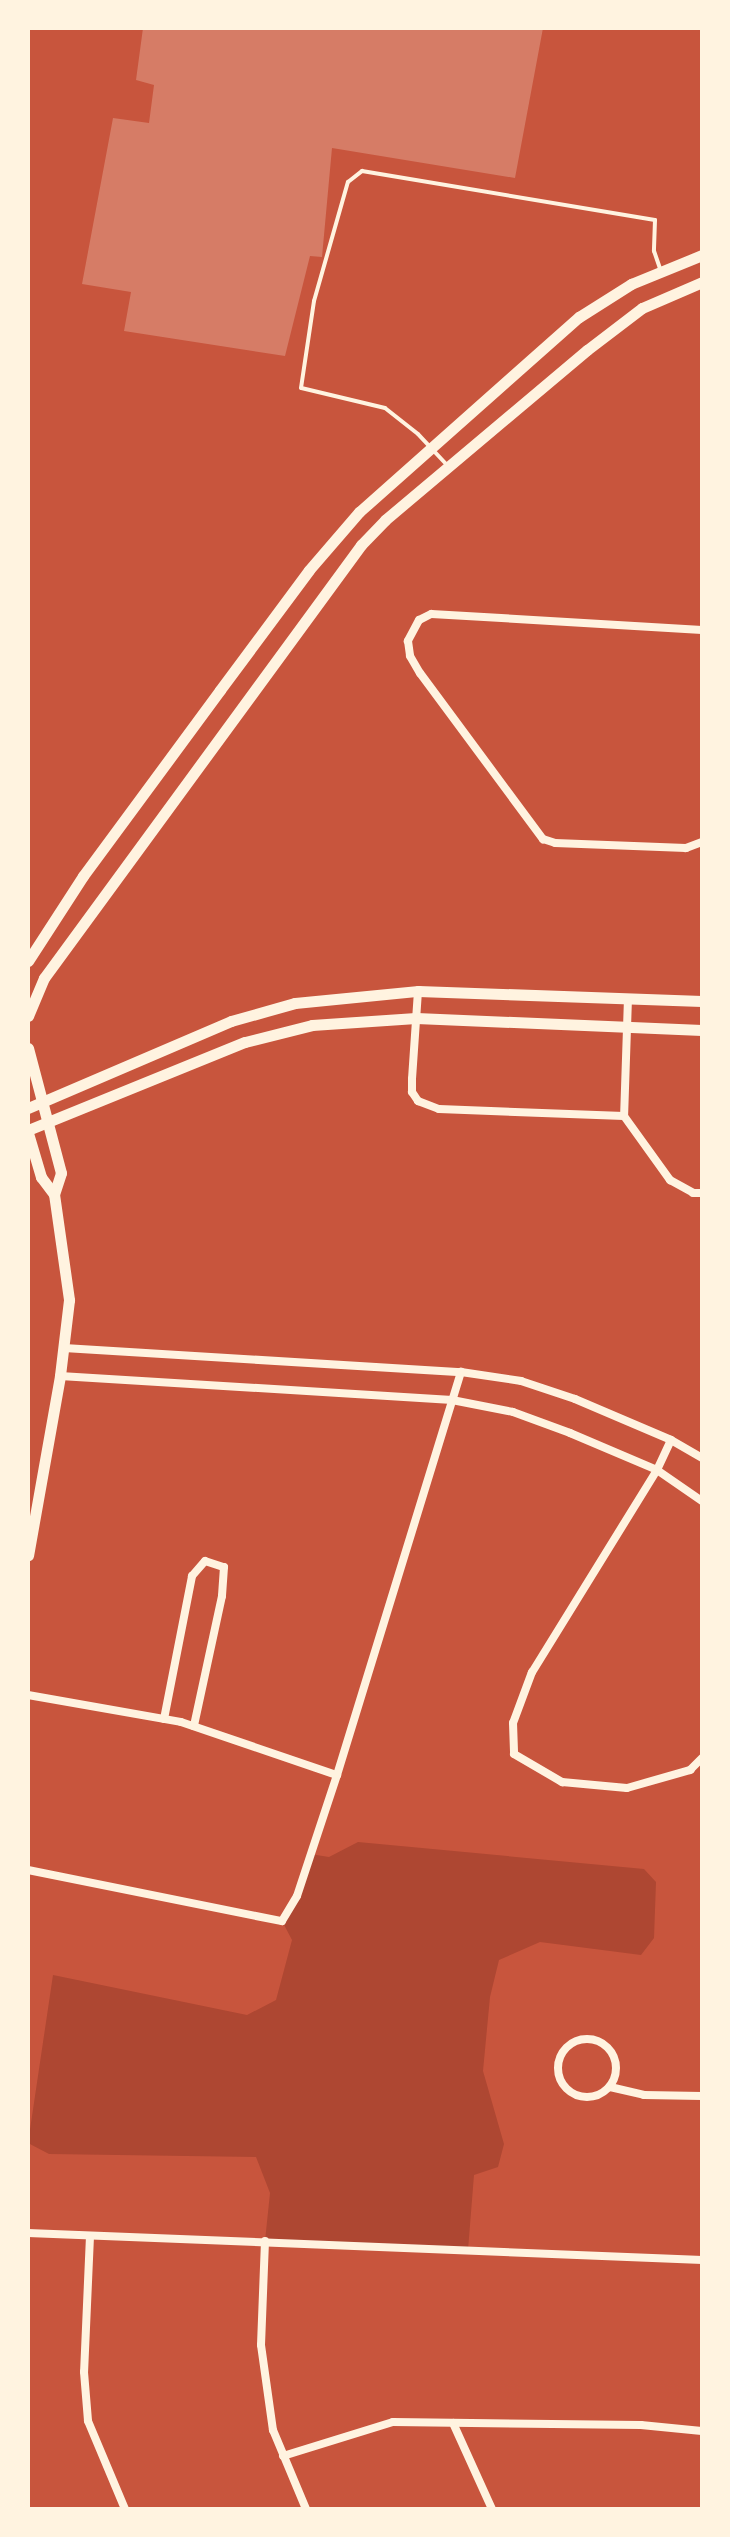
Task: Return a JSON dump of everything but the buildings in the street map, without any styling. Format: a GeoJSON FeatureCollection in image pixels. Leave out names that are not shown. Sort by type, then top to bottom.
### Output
{"type":"FeatureCollection","features":[{"type":"Feature","properties":{"kind":"street"},"geometry":{"type":"LineString","coordinates":[[28,961],[83,876],[309,570],[359,512],[579,317],[661,270],[702,255]]}},
{"type":"Feature","properties":{"kind":"street"},"geometry":{"type":"LineString","coordinates":[[28,1016],[44,978],[330,584],[385,520],[587,350],[642,308],[702,282]]}},
{"type":"Feature","properties":{"kind":"street"},"geometry":{"type":"LineString","coordinates":[[702,630],[431,614],[419,620],[412,629],[410,656],[543,839],[555,843],[686,848],[702,842]]}},
{"type":"Feature","properties":{"kind":"street"},"geometry":{"type":"LineString","coordinates":[[418,991],[412,1092],[418,1101],[428,1107],[624,1116]]}},
{"type":"Feature","properties":{"kind":"street"},"geometry":{"type":"LineString","coordinates":[[28,1108],[259,1011],[295,1003],[418,991],[702,1001]]}},
{"type":"Feature","properties":{"kind":"street"},"geometry":{"type":"LineString","coordinates":[[628,998],[624,1116],[670,1180],[693,1193],[702,1193]]}},
{"type":"Feature","properties":{"kind":"street"},"geometry":{"type":"LineString","coordinates":[[54,1194],[41,1177],[28,1132],[275,1032],[327,1024],[416,1018],[702,1030]]}},
{"type":"Feature","properties":{"kind":"street"},"geometry":{"type":"LineString","coordinates":[[28,1048],[61,1173],[54,1194],[69,1300],[60,1376],[28,1555]]}},
{"type":"Feature","properties":{"kind":"street"},"geometry":{"type":"LineString","coordinates":[[64,1348],[461,1372],[521,1381],[575,1399],[671,1440],[702,1458]]}},
{"type":"Feature","properties":{"kind":"street"},"geometry":{"type":"LineString","coordinates":[[28,1870],[282,1921],[297,1896],[337,1775],[461,1372]]}},
{"type":"Feature","properties":{"kind":"street"},"geometry":{"type":"LineString","coordinates":[[60,1376],[452,1400],[513,1412],[657,1470],[702,1501]]}},
{"type":"Feature","properties":{"kind":"street"},"geometry":{"type":"LineString","coordinates":[[671,1440],[657,1470],[532,1672],[513,1723],[514,1754],[562,1782],[627,1788],[690,1770],[702,1758]]}},
{"type":"Feature","properties":{"kind":"street"},"geometry":{"type":"LineString","coordinates":[[164,1719],[192,1576],[205,1561],[224,1567],[222,1596],[194,1726]]}},
{"type":"Feature","properties":{"kind":"street"},"geometry":{"type":"LineString","coordinates":[[28,1695],[194,1726],[337,1775]]}},
{"type":"Feature","properties":{"kind":"street"},"geometry":{"type":"LineString","coordinates":[[610,2087],[617,2070],[606,2046],[580,2040],[565,2050],[558,2068],[565,2087],[573,2094],[592,2097],[610,2087],[644,2095],[702,2096]]}},
{"type":"Feature","properties":{"kind":"street"},"geometry":{"type":"LineString","coordinates":[[28,2233],[702,2260]]}},
{"type":"Feature","properties":{"kind":"street"},"geometry":{"type":"LineString","coordinates":[[90,2236],[84,2372],[88,2421],[125,2509]]}},
{"type":"Feature","properties":{"kind":"street"},"geometry":{"type":"LineString","coordinates":[[265,2241],[261,2345],[273,2430],[306,2509]]}},
{"type":"Feature","properties":{"kind":"street"},"geometry":{"type":"LineString","coordinates":[[283,2456],[393,2422],[641,2425],[702,2431]]}},
{"type":"Feature","properties":{"kind":"street"},"geometry":{"type":"LineString","coordinates":[[453,2423],[492,2509]]}},
{"type":"Feature","properties":{"kind":"lane"},"geometry":{"type":"LineString","coordinates":[[449,467],[385,408],[301,388],[314,301],[348,182],[362,171],[655,220],[654,251],[661,270]]}},
{"type":"Feature","properties":{"kind":"shaded area"},"geometry":{"type":"Polygon","coordinates":[[[358,1842],[644,1869],[656,1882],[654,1938],[641,1955],[540,1942],[499,1960],[490,1997],[483,2071],[504,2144],[498,2167],[474,2175],[468,2250],[265,2241],[270,2193],[256,2157],[49,2154],[28,2143],[53,1975],[247,2015],[276,2000],[292,1940],[282,1921],[310,1854],[329,1857],[358,1842]]]}}]}
